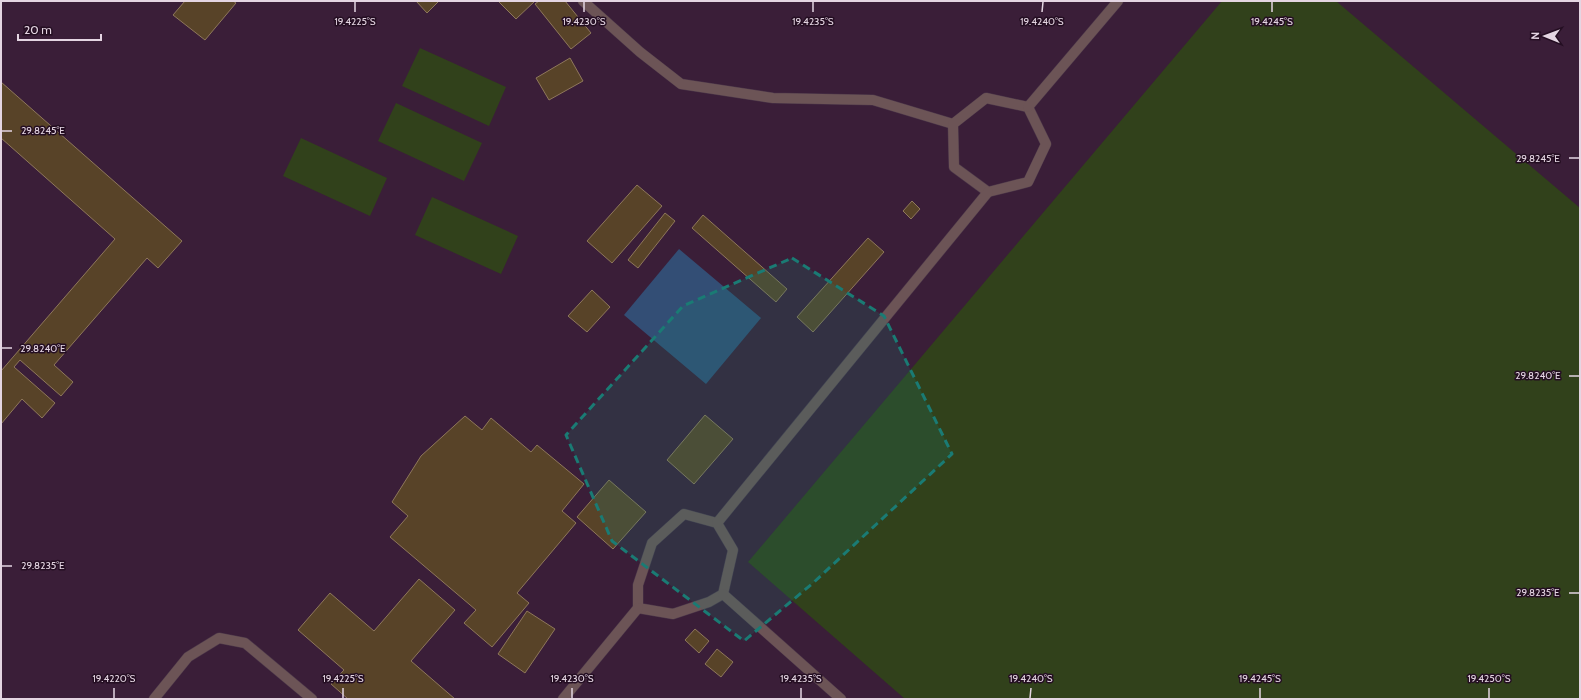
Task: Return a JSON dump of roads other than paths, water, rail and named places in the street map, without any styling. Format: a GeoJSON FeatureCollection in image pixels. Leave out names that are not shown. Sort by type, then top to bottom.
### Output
{"type":"FeatureCollection","features":[{"type":"Feature","properties":{"kind":"lane"},"geometry":{"type":"LineString","coordinates":[[583,1],[640,52],[681,84],[773,98],[873,100],[953,124]]}},
{"type":"Feature","properties":{"kind":"lane"},"geometry":{"type":"LineString","coordinates":[[1028,107],[1118,1]]}},
{"type":"Feature","properties":{"kind":"lane"},"geometry":{"type":"LineString","coordinates":[[953,124],[986,98],[1028,107]]}},
{"type":"Feature","properties":{"kind":"lane"},"geometry":{"type":"LineString","coordinates":[[717,523],[988,192],[1028,182],[1046,144],[1028,107]]}},
{"type":"Feature","properties":{"kind":"lane"},"geometry":{"type":"LineString","coordinates":[[953,124],[954,167],[988,192]]}},
{"type":"Feature","properties":{"kind":"lane"},"geometry":{"type":"LineString","coordinates":[[563,699],[638,608],[638,584],[652,543],[684,514],[717,523],[733,550],[723,594],[709,602],[673,614],[638,608]]}},
{"type":"Feature","properties":{"kind":"lane"},"geometry":{"type":"LineString","coordinates":[[723,594],[841,699]]}},
{"type":"Feature","properties":{"kind":"lane"},"geometry":{"type":"LineString","coordinates":[[154,699],[188,657],[219,638],[245,643],[312,699]]}},
{"type":"Feature","properties":{"kind":"water"},"geometry":{"type":"Polygon","coordinates":[[[679,249],[761,318],[706,384],[624,315],[679,249]]]}}]}
